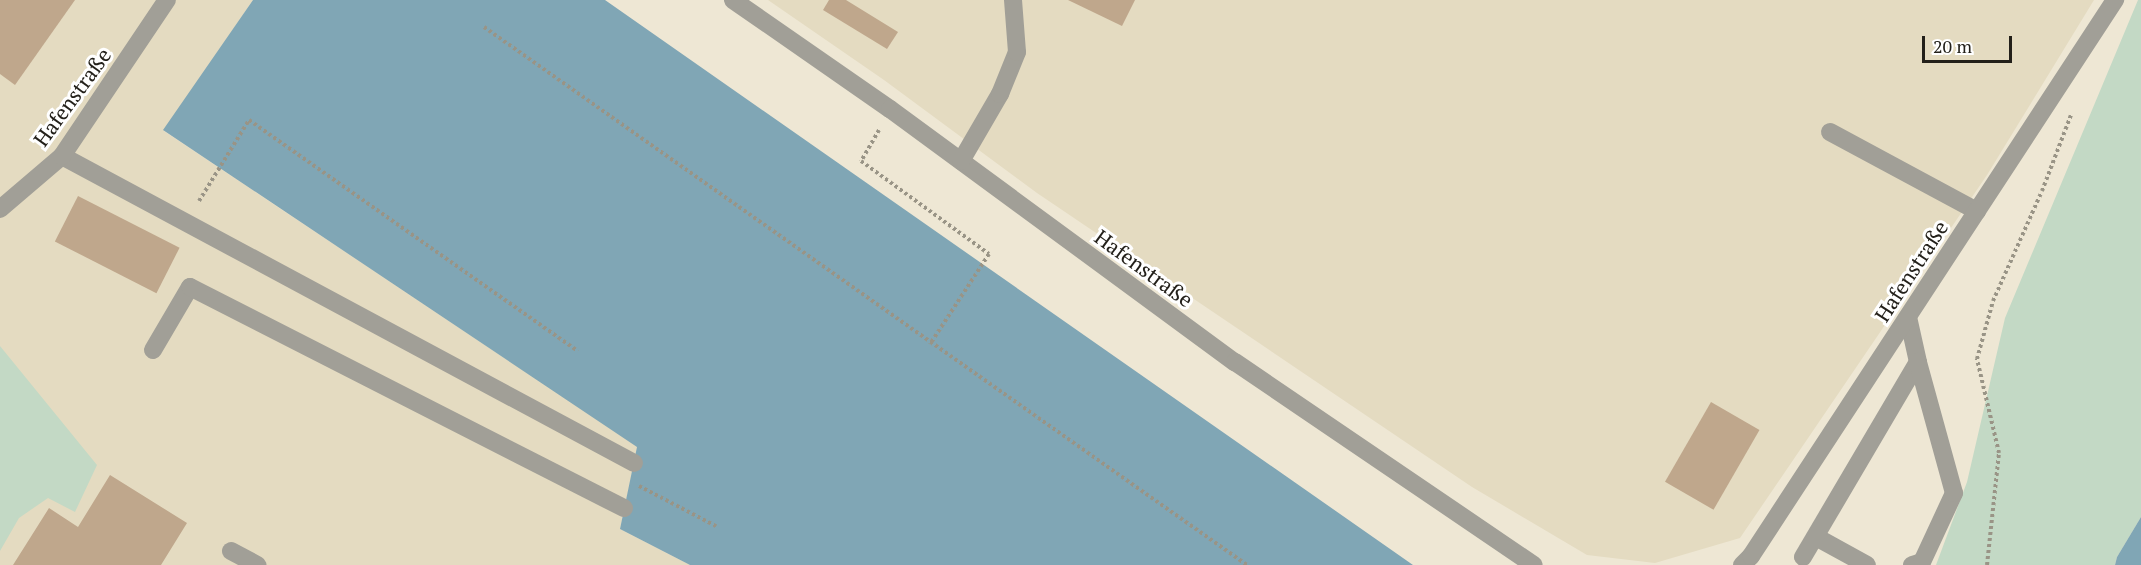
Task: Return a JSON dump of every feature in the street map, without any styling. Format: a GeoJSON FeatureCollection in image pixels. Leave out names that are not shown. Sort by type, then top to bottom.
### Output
{"type":"FeatureCollection","features":[{"type":"Feature","properties":{"kind":"street","name":"Hafenstraße"},"geometry":{"type":"LineString","coordinates":[[0,209],[62,156],[167,0]]}},
{"type":"Feature","properties":{"kind":"street","name":"Hafenstraße"},"geometry":{"type":"LineString","coordinates":[[733,0],[961,161],[1235,362],[1534,565]]}},
{"type":"Feature","properties":{"kind":"street"},"geometry":{"type":"LineString","coordinates":[[961,161],[1000,94],[1017,52],[1013,0]]}},
{"type":"Feature","properties":{"kind":"street","name":"Hafenstraße"},"geometry":{"type":"LineString","coordinates":[[1742,565],[1751,556],[2115,0]]}},
{"type":"Feature","properties":{"kind":"street"},"geometry":{"type":"LineString","coordinates":[[1830,132],[1977,211]]}},
{"type":"Feature","properties":{"kind":"street"},"geometry":{"type":"LineString","coordinates":[[62,156],[634,463]]}},
{"type":"Feature","properties":{"kind":"street"},"geometry":{"type":"LineString","coordinates":[[153,350],[190,287],[624,508]]}},
{"type":"Feature","properties":{"kind":"street"},"geometry":{"type":"LineString","coordinates":[[1908,316],[1918,362],[1954,493],[1922,562],[1912,565]]}},
{"type":"Feature","properties":{"kind":"street"},"geometry":{"type":"LineString","coordinates":[[1803,556],[1918,362]]}},
{"type":"Feature","properties":{"kind":"street"},"geometry":{"type":"LineString","coordinates":[[1816,537],[1867,565]]}},
{"type":"Feature","properties":{"kind":"street"},"geometry":{"type":"LineString","coordinates":[[231,551],[257,565]]}},
{"type":"Feature","properties":{"kind":"path"},"geometry":{"type":"LineString","coordinates":[[484,27],[930,344],[1247,565]]}},
{"type":"Feature","properties":{"kind":"path"},"geometry":{"type":"LineString","coordinates":[[1987,565],[1999,453],[1977,359],[1993,302],[2042,191],[2074,106]]}},
{"type":"Feature","properties":{"kind":"path"},"geometry":{"type":"LineString","coordinates":[[185,222],[249,120],[578,351]]}},
{"type":"Feature","properties":{"kind":"path"},"geometry":{"type":"LineString","coordinates":[[873,141],[861,161],[989,254],[930,344]]}},
{"type":"Feature","properties":{"kind":"shaded area"},"geometry":{"type":"Polygon","coordinates":[[[0,0],[253,0],[164,131],[638,447],[620,529],[690,565],[0,565],[0,0]]]}},
{"type":"Feature","properties":{"kind":"shaded area"},"geometry":{"type":"Polygon","coordinates":[[[768,0],[2094,0],[1987,175],[1740,538],[1655,563],[1587,555],[1472,487],[1037,193],[884,80],[768,0]]]}},
{"type":"Feature","properties":{"kind":"green space"},"geometry":{"type":"Polygon","coordinates":[[[2138,0],[2141,0],[2141,517],[2117,557],[2115,565],[1936,565],[1967,482],[2005,318],[2138,0]]]}},
{"type":"Feature","properties":{"kind":"green space"},"geometry":{"type":"Polygon","coordinates":[[[0,346],[97,465],[75,512],[48,498],[19,518],[0,551],[0,346]]]}},
{"type":"Feature","properties":{"kind":"water"},"geometry":{"type":"Polygon","coordinates":[[[253,0],[605,0],[1413,565],[690,565],[620,529],[637,447],[163,130],[253,0]]]}},
{"type":"Feature","properties":{"kind":"water"},"geometry":{"type":"Polygon","coordinates":[[[2141,517],[2141,565],[2115,565],[2117,557],[2141,517]]]}},
{"type":"Feature","properties":{"kind":"building"},"geometry":{"type":"Polygon","coordinates":[[[0,0],[75,0],[15,85],[0,74],[0,0]]]}},
{"type":"Feature","properties":{"kind":"building"},"geometry":{"type":"Polygon","coordinates":[[[829,0],[846,0],[898,32],[887,49],[823,10],[829,0]]]}},
{"type":"Feature","properties":{"kind":"building"},"geometry":{"type":"Polygon","coordinates":[[[1068,0],[1135,0],[1122,26],[1068,0]]]}},
{"type":"Feature","properties":{"kind":"building"},"geometry":{"type":"Polygon","coordinates":[[[78,196],[180,248],[156,293],[55,241],[78,196]]]}},
{"type":"Feature","properties":{"kind":"building"},"geometry":{"type":"Polygon","coordinates":[[[1711,402],[1759,430],[1713,510],[1665,482],[1711,402]]]}},
{"type":"Feature","properties":{"kind":"building"},"geometry":{"type":"Polygon","coordinates":[[[110,475],[187,523],[161,565],[13,565],[49,508],[78,527],[110,475]]]}}]}
